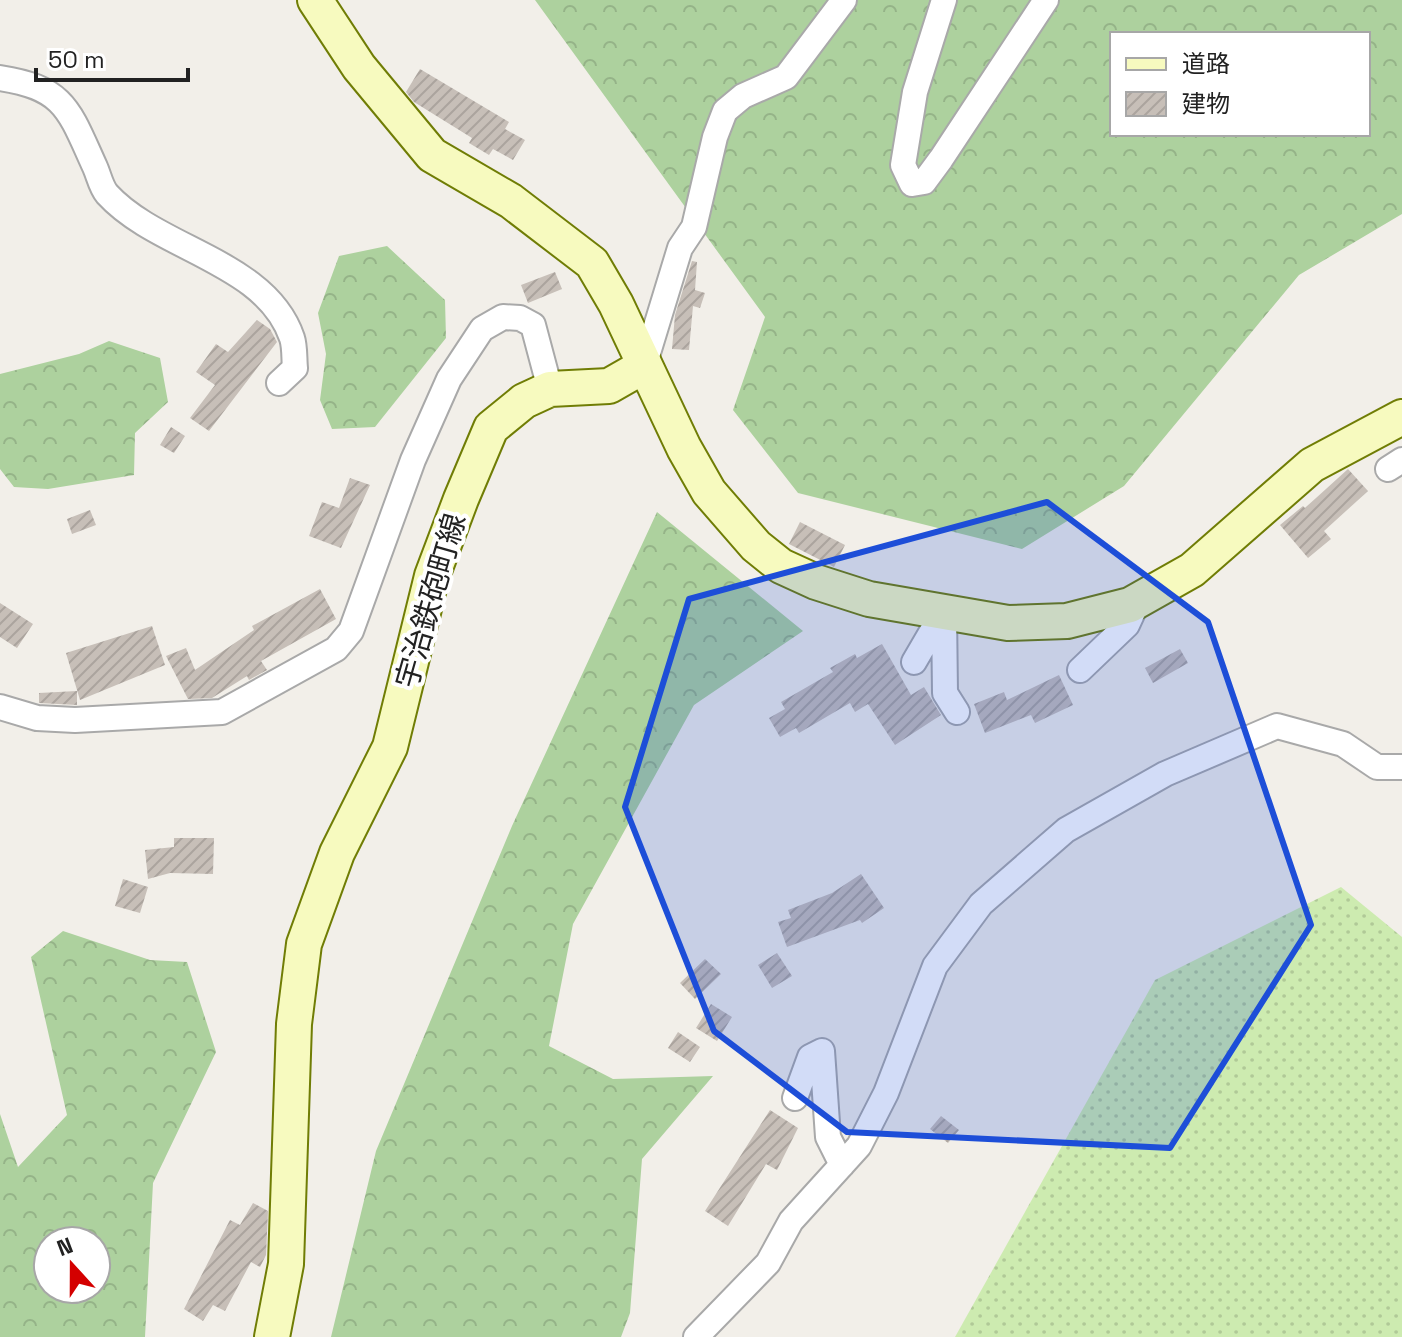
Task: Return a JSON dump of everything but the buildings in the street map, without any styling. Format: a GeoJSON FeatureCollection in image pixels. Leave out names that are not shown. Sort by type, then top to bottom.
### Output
{"type":"FeatureCollection","features":[{"type":"Feature","properties":{"kind":"main road"},"geometry":{"type":"LineString","coordinates":[[315,0],[359,67],[432,155],[511,201],[592,263],[616,304],[709,492],[756,546],[781,566],[816,582],[869,599],[1008,623],[1067,621],[1138,601],[1192,570],[1312,465],[1402,417]]}},
{"type":"Feature","properties":{"kind":"main road","name":"宇治鉄砲町線"},"geometry":{"type":"LineString","coordinates":[[272,1337],[286,1264],[294,1024],[304,944],[337,853],[390,747],[432,576],[491,428],[524,401],[550,389],[609,386],[644,366]]}},
{"type":"Feature","properties":{"kind":"street"},"geometry":{"type":"LineString","coordinates":[[644,366],[680,248],[694,227],[715,137],[725,111],[743,96],[786,77],[844,0]]}},
{"type":"Feature","properties":{"kind":"street"},"geometry":{"type":"LineString","coordinates":[[944,0],[915,92],[903,165],[912,184],[924,182],[941,159],[1046,0]]}},
{"type":"Feature","properties":{"kind":"street"},"geometry":{"type":"LineString","coordinates":[[0,78],[35,84],[59,98],[105,193],[150,231],[197,251],[268,298],[292,338],[295,368],[279,383]]}},
{"type":"Feature","properties":{"kind":"street"},"geometry":{"type":"LineString","coordinates":[[0,707],[37,718],[75,720],[222,712],[254,697],[336,649],[351,631],[369,575],[436,403],[482,329],[503,317],[520,318],[533,325],[550,389]]}},
{"type":"Feature","properties":{"kind":"street"},"geometry":{"type":"LineString","coordinates":[[1080,670],[1127,625],[1138,601]]}},
{"type":"Feature","properties":{"kind":"street"},"geometry":{"type":"LineString","coordinates":[[914,662],[944,612]]}},
{"type":"Feature","properties":{"kind":"street"},"geometry":{"type":"LineString","coordinates":[[944,612],[945,693],[957,712]]}},
{"type":"Feature","properties":{"kind":"street"},"geometry":{"type":"LineString","coordinates":[[696,1337],[768,1263],[791,1221],[859,1146],[886,1093],[935,966],[981,904],[1066,830],[1165,774],[1277,726],[1343,744],[1377,767],[1402,767]]}},
{"type":"Feature","properties":{"kind":"street"},"geometry":{"type":"LineString","coordinates":[[795,1098],[810,1057],[822,1051],[828,1137],[842,1165]]}},
{"type":"Feature","properties":{"kind":"highlighted area"},"geometry":{"type":"Polygon","coordinates":[[[1047,502],[1208,622],[1311,925],[1170,1148],[847,1132],[714,1031],[625,807],[689,599],[1047,502]]]}},
{"type":"Feature","properties":{"kind":"green space"},"geometry":{"type":"Polygon","coordinates":[[[535,0],[1402,0],[1402,214],[1299,275],[1124,486],[1022,549],[798,493],[733,410],[765,317],[535,0]]]}},
{"type":"Feature","properties":{"kind":"green space"},"geometry":{"type":"Polygon","coordinates":[[[387,246],[445,300],[446,338],[375,427],[332,429],[320,400],[326,354],[318,313],[339,256],[387,246]]]}},
{"type":"Feature","properties":{"kind":"green space"},"geometry":{"type":"Polygon","coordinates":[[[109,341],[160,358],[168,402],[135,433],[134,475],[48,489],[14,487],[0,469],[0,374],[79,354],[109,341]]]}},
{"type":"Feature","properties":{"kind":"green space"},"geometry":{"type":"Polygon","coordinates":[[[657,512],[803,631],[694,705],[573,924],[549,1046],[613,1079],[713,1076],[642,1159],[630,1313],[621,1337],[331,1337],[376,1151],[512,826],[657,512]]]}},
{"type":"Feature","properties":{"kind":"green space"},"geometry":{"type":"Polygon","coordinates":[[[1341,887],[1402,937],[1402,1337],[955,1337],[1155,980],[1341,887]]]}},
{"type":"Feature","properties":{"kind":"green space"},"geometry":{"type":"Polygon","coordinates":[[[63,931],[150,960],[187,962],[216,1052],[153,1183],[145,1337],[0,1337],[0,1114],[18,1167],[67,1115],[31,957],[63,931]]]}}]}
